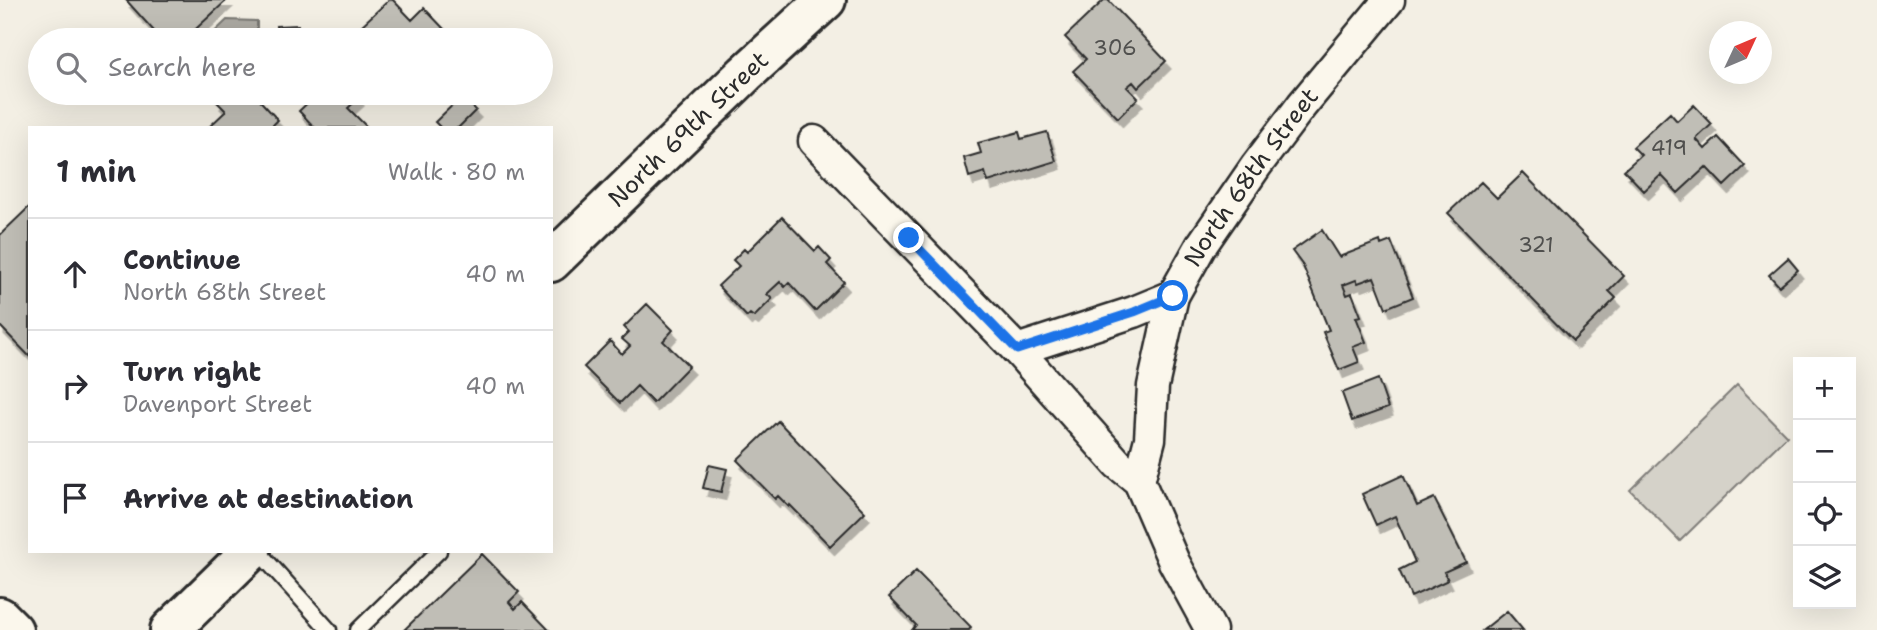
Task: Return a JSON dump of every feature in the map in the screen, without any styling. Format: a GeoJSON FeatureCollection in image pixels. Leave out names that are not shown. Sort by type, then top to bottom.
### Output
{"type":"FeatureCollection","features":[{"type":"Feature","properties":{"kind":"main road","name":"North 69th Street"},"geometry":{"type":"LineString","coordinates":[[553,260],[745,74],[826,0]]}},
{"type":"Feature","properties":{"kind":"main road"},"geometry":{"type":"LineString","coordinates":[[170,630],[249,553]]}},
{"type":"Feature","properties":{"kind":"main road"},"geometry":{"type":"LineString","coordinates":[[0,617],[13,630]]}},
{"type":"Feature","properties":{"kind":"street","name":"North 68th Street"},"geometry":{"type":"LineString","coordinates":[[1017,350],[1134,312],[1173,296],[1201,246],[1256,166],[1302,105],[1389,0]]}},
{"type":"Feature","properties":{"kind":"street"},"geometry":{"type":"LineString","coordinates":[[814,141],[1017,350],[1118,464],[1139,481],[1174,562],[1211,630]]}},
{"type":"Feature","properties":{"kind":"street"},"geometry":{"type":"LineString","coordinates":[[1139,481],[1150,439],[1153,386],[1173,296]]}},
{"type":"Feature","properties":{"kind":"lane"},"geometry":{"type":"LineString","coordinates":[[260,553],[329,630]]}},
{"type":"Feature","properties":{"kind":"lane"},"geometry":{"type":"LineString","coordinates":[[358,630],[437,553]]}},
{"type":"Feature","properties":{"kind":"shaded area"},"geometry":{"type":"Polygon","coordinates":[[[227,20],[257,21],[257,28],[219,28],[227,20]]]}},
{"type":"Feature","properties":{"kind":"shaded area"},"geometry":{"type":"Polygon","coordinates":[[[1737,385],[1787,436],[1680,541],[1630,490],[1737,385]]]}},
{"type":"Feature","properties":{"kind":"building"},"geometry":{"type":"Polygon","coordinates":[[[126,0],[227,0],[197,28],[151,28],[126,0]]]}},
{"type":"Feature","properties":{"kind":"building"},"geometry":{"type":"Polygon","coordinates":[[[389,0],[393,0],[412,20],[424,8],[443,28],[359,28],[389,0]]]}},
{"type":"Feature","properties":{"kind":"building"},"geometry":{"type":"Polygon","coordinates":[[[1104,0],[1108,0],[1166,61],[1138,88],[1133,82],[1127,87],[1138,98],[1118,118],[1073,71],[1086,59],[1065,37],[1104,0]]]}},
{"type":"Feature","properties":{"kind":"building"},"geometry":{"type":"Polygon","coordinates":[[[298,25],[298,28],[276,28],[298,25]]]}},
{"type":"Feature","properties":{"kind":"building"},"geometry":{"type":"Polygon","coordinates":[[[220,105],[264,105],[278,120],[272,126],[210,126],[226,111],[220,105]]]}},
{"type":"Feature","properties":{"kind":"building"},"geometry":{"type":"Polygon","coordinates":[[[305,105],[351,105],[348,108],[366,126],[313,126],[299,111],[305,105]]]}},
{"type":"Feature","properties":{"kind":"building"},"geometry":{"type":"Polygon","coordinates":[[[453,105],[471,105],[476,110],[460,126],[439,126],[435,122],[453,105]]]}},
{"type":"Feature","properties":{"kind":"building"},"geometry":{"type":"Polygon","coordinates":[[[1694,105],[1712,124],[1696,139],[1705,149],[1718,137],[1745,166],[1724,186],[1706,167],[1678,193],[1661,175],[1644,191],[1624,170],[1641,155],[1633,147],[1670,113],[1677,121],[1694,105]]]}},
{"type":"Feature","properties":{"kind":"building"},"geometry":{"type":"Polygon","coordinates":[[[1019,132],[1021,139],[1047,132],[1056,161],[988,182],[985,172],[969,177],[964,158],[981,153],[978,143],[1019,132]]]}},
{"type":"Feature","properties":{"kind":"building"},"geometry":{"type":"Polygon","coordinates":[[[1523,173],[1624,276],[1609,291],[1616,298],[1573,341],[1448,213],[1481,182],[1497,198],[1523,173]]]}},
{"type":"Feature","properties":{"kind":"building"},"geometry":{"type":"Polygon","coordinates":[[[28,208],[28,355],[0,326],[0,235],[28,208]]]}},
{"type":"Feature","properties":{"kind":"building"},"geometry":{"type":"Polygon","coordinates":[[[782,217],[815,251],[819,247],[831,260],[827,264],[844,282],[815,311],[789,283],[785,287],[780,282],[767,294],[772,299],[754,317],[750,314],[747,317],[718,286],[739,266],[733,260],[744,249],[747,252],[782,217]]]}},
{"type":"Feature","properties":{"kind":"building"},"geometry":{"type":"Polygon","coordinates":[[[1322,230],[1339,257],[1380,241],[1381,245],[1391,241],[1413,297],[1386,308],[1374,277],[1343,285],[1347,295],[1352,293],[1361,316],[1356,317],[1366,342],[1353,347],[1359,362],[1339,370],[1323,332],[1329,330],[1303,266],[1292,251],[1322,230]]]}},
{"type":"Feature","properties":{"kind":"building"},"geometry":{"type":"Polygon","coordinates":[[[1788,258],[1798,270],[1779,286],[1769,275],[1788,258]]]}},
{"type":"Feature","properties":{"kind":"building"},"geometry":{"type":"Polygon","coordinates":[[[647,304],[673,330],[663,341],[689,366],[653,403],[637,386],[620,403],[584,367],[610,341],[622,354],[630,346],[622,339],[629,332],[624,327],[647,304]]]}},
{"type":"Feature","properties":{"kind":"building"},"geometry":{"type":"Polygon","coordinates":[[[1378,379],[1388,408],[1352,421],[1342,393],[1378,379]]]}},
{"type":"Feature","properties":{"kind":"building"},"geometry":{"type":"Polygon","coordinates":[[[778,421],[865,512],[830,546],[790,505],[789,507],[778,496],[775,499],[737,460],[778,421]]]}},
{"type":"Feature","properties":{"kind":"building"},"geometry":{"type":"Polygon","coordinates":[[[709,465],[727,469],[721,492],[703,488],[709,465]]]}},
{"type":"Feature","properties":{"kind":"building"},"geometry":{"type":"Polygon","coordinates":[[[1403,475],[1417,506],[1434,498],[1466,562],[1444,572],[1448,580],[1411,597],[1399,570],[1415,562],[1395,516],[1376,525],[1362,494],[1403,475]]]}},
{"type":"Feature","properties":{"kind":"building"},"geometry":{"type":"Polygon","coordinates":[[[482,554],[519,592],[509,602],[515,609],[522,602],[549,630],[404,630],[482,554]]]}},
{"type":"Feature","properties":{"kind":"building"},"geometry":{"type":"Polygon","coordinates":[[[916,571],[971,627],[969,630],[912,630],[916,625],[889,597],[916,571]]]}},
{"type":"Feature","properties":{"kind":"building"},"geometry":{"type":"Polygon","coordinates":[[[1507,611],[1523,630],[1483,630],[1507,611]]]}},
{"type":"Feature","properties":{"kind":"route"},"geometry":{"type":"LineString","coordinates":[[909,238],[1017,350],[1134,312],[1173,296]]}}]}
